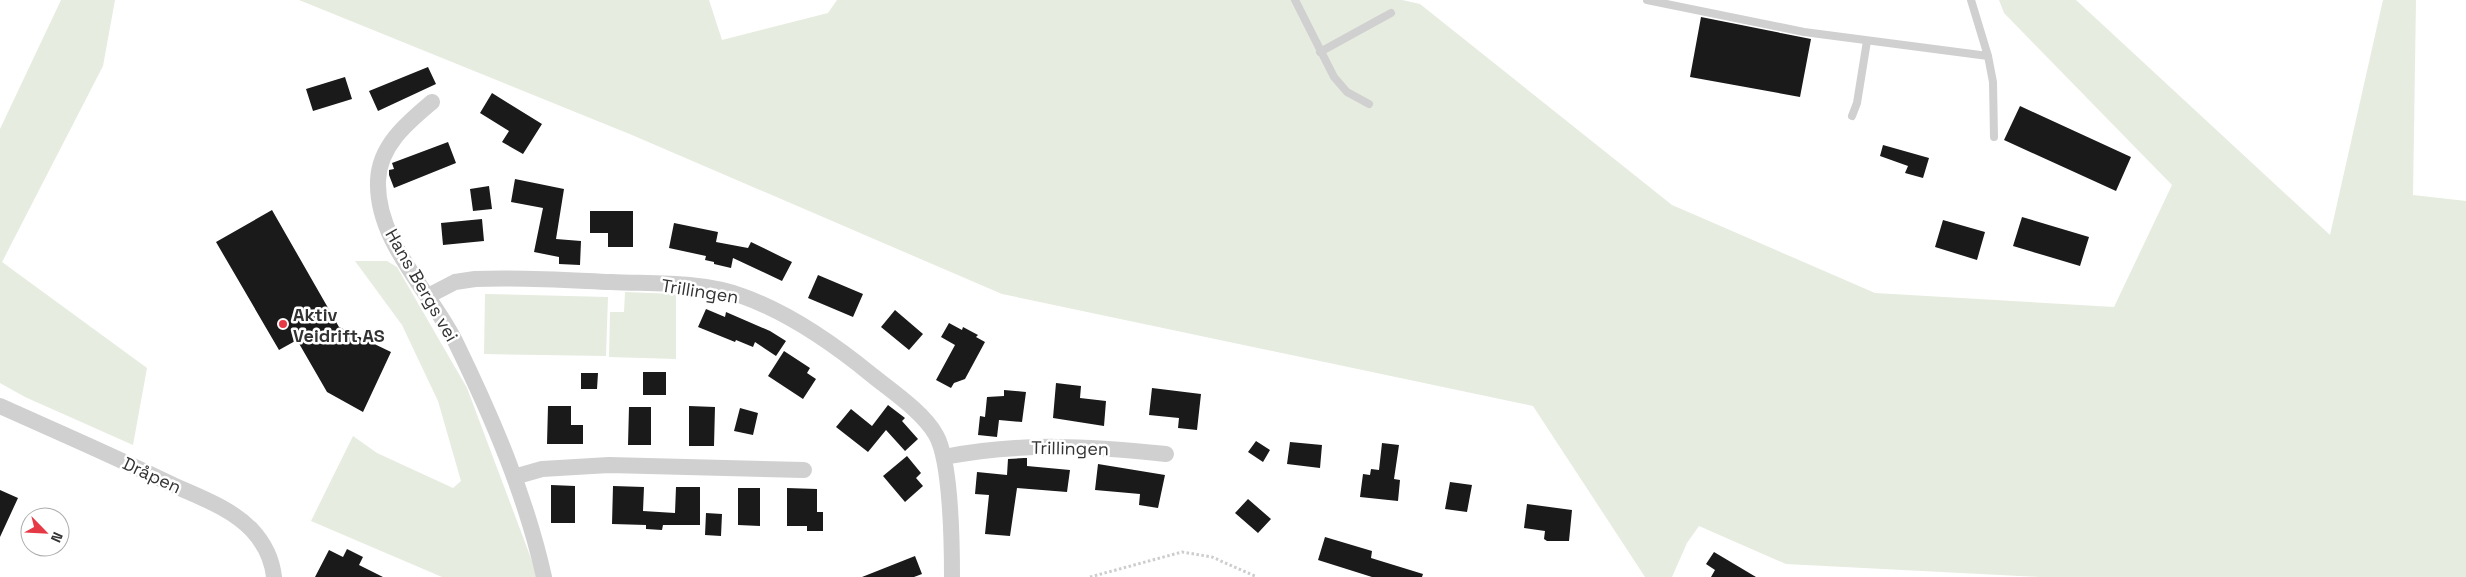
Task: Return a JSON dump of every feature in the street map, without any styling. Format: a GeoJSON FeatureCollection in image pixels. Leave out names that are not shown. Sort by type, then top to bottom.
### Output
{"type":"FeatureCollection","features":[{"type":"Feature","properties":{"kind":"street","name":"Hans Bergs vei"},"geometry":{"type":"LineString","coordinates":[[432,102],[401,129],[389,146],[379,170],[378,182],[387,228],[401,255],[455,342],[514,477],[544,577]]}},
{"type":"Feature","properties":{"kind":"street","name":"Trillingen"},"geometry":{"type":"LineString","coordinates":[[428,296],[455,282],[496,278],[684,285],[740,295],[778,311],[845,354],[911,407],[936,435],[944,458],[952,553],[952,577]]}},
{"type":"Feature","properties":{"kind":"street","name":"Dråpen"},"geometry":{"type":"LineString","coordinates":[[0,406],[130,464],[231,513],[252,530],[266,549],[274,577]]}},
{"type":"Feature","properties":{"kind":"street","name":"Trillingen"},"geometry":{"type":"LineString","coordinates":[[944,458],[974,451],[1052,445],[1089,446],[1166,454]]}},
{"type":"Feature","properties":{"kind":"street"},"geometry":{"type":"LineString","coordinates":[[514,477],[542,468],[609,465],[804,470]]}},
{"type":"Feature","properties":{"kind":"lane"},"geometry":{"type":"LineString","coordinates":[[1295,0],[1334,77],[1347,92],[1369,104]]}},
{"type":"Feature","properties":{"kind":"lane"},"geometry":{"type":"LineString","coordinates":[[1647,0],[1732,19],[1867,41],[1988,56]]}},
{"type":"Feature","properties":{"kind":"lane"},"geometry":{"type":"LineString","coordinates":[[1971,0],[1988,56],[1994,99],[1994,138]]}},
{"type":"Feature","properties":{"kind":"lane"},"geometry":{"type":"LineString","coordinates":[[1320,52],[1391,12]]}},
{"type":"Feature","properties":{"kind":"lane"},"geometry":{"type":"LineString","coordinates":[[1852,116],[1857,103],[1867,41]]}},
{"type":"Feature","properties":{"kind":"path"},"geometry":{"type":"LineString","coordinates":[[1090,577],[1182,552],[1212,557],[1257,577]]}},
{"type":"Feature","properties":{"kind":"shaded area"},"geometry":{"type":"Polygon","coordinates":[[[61,0],[115,0],[103,66],[2,262],[147,368],[133,445],[25,397],[0,383],[0,129],[61,0]]]}},
{"type":"Feature","properties":{"kind":"shaded area"},"geometry":{"type":"Polygon","coordinates":[[[299,0],[709,0],[722,40],[828,13],[837,0],[1402,0],[1420,4],[1672,205],[1875,293],[2114,307],[2172,185],[2004,13],[1999,0],[2076,0],[2330,235],[2383,0],[2416,0],[2413,195],[2466,201],[2466,577],[2041,577],[1786,564],[1699,526],[1687,543],[1672,577],[1645,577],[1533,406],[1002,294],[632,135],[299,0]]]}},
{"type":"Feature","properties":{"kind":"shaded area"},"geometry":{"type":"Polygon","coordinates":[[[355,261],[387,261],[397,267],[467,388],[538,577],[442,577],[311,521],[353,436],[377,453],[453,488],[461,481],[438,401],[402,325],[355,261]]]}},
{"type":"Feature","properties":{"kind":"shaded area"},"geometry":{"type":"Polygon","coordinates":[[[625,292],[676,294],[676,359],[609,357],[610,312],[624,312],[625,292]]]}},
{"type":"Feature","properties":{"kind":"shaded area"},"geometry":{"type":"Polygon","coordinates":[[[485,294],[608,297],[606,356],[484,354],[485,294]]]}},
{"type":"Feature","properties":{"kind":"building"},"geometry":{"type":"Polygon","coordinates":[[[1701,17],[1811,39],[1800,97],[1690,77],[1701,17]]]}},
{"type":"Feature","properties":{"kind":"building"},"geometry":{"type":"Polygon","coordinates":[[[428,67],[436,84],[378,111],[369,91],[428,67]]]}},
{"type":"Feature","properties":{"kind":"building"},"geometry":{"type":"Polygon","coordinates":[[[345,77],[352,99],[313,111],[306,89],[345,77]]]}},
{"type":"Feature","properties":{"kind":"building"},"geometry":{"type":"Polygon","coordinates":[[[492,93],[542,124],[523,154],[502,142],[509,131],[480,113],[492,93]]]}},
{"type":"Feature","properties":{"kind":"building"},"geometry":{"type":"Polygon","coordinates":[[[2020,106],[2131,157],[2116,191],[2004,140],[2020,106]]]}},
{"type":"Feature","properties":{"kind":"building"},"geometry":{"type":"Polygon","coordinates":[[[448,142],[456,163],[394,188],[389,175],[389,170],[394,169],[392,163],[448,142]]]}},
{"type":"Feature","properties":{"kind":"building"},"geometry":{"type":"Polygon","coordinates":[[[1883,145],[1929,158],[1923,178],[1905,173],[1908,166],[1880,156],[1883,145]]]}},
{"type":"Feature","properties":{"kind":"building"},"geometry":{"type":"Polygon","coordinates":[[[515,179],[564,189],[556,239],[581,241],[580,265],[559,264],[559,257],[534,252],[543,208],[511,202],[515,179]]]}},
{"type":"Feature","properties":{"kind":"building"},"geometry":{"type":"Polygon","coordinates":[[[489,186],[492,209],[473,211],[470,189],[489,186]]]}},
{"type":"Feature","properties":{"kind":"building"},"geometry":{"type":"Polygon","coordinates":[[[272,210],[339,327],[391,352],[363,412],[327,392],[297,340],[279,350],[216,242],[272,210]]]}},
{"type":"Feature","properties":{"kind":"building"},"geometry":{"type":"Polygon","coordinates":[[[590,211],[633,211],[633,247],[608,247],[608,233],[590,233],[590,211]]]}},
{"type":"Feature","properties":{"kind":"building"},"geometry":{"type":"Polygon","coordinates":[[[2022,217],[2089,237],[2080,266],[2013,246],[2022,217]]]}},
{"type":"Feature","properties":{"kind":"building"},"geometry":{"type":"Polygon","coordinates":[[[482,219],[484,241],[443,245],[441,223],[482,219]]]}},
{"type":"Feature","properties":{"kind":"building"},"geometry":{"type":"Polygon","coordinates":[[[1943,220],[1985,232],[1977,260],[1935,247],[1943,220]]]}},
{"type":"Feature","properties":{"kind":"building"},"geometry":{"type":"Polygon","coordinates":[[[674,223],[718,232],[716,242],[748,248],[751,242],[792,262],[782,281],[733,258],[731,268],[714,264],[714,262],[705,260],[706,256],[669,248],[674,223]]]}},
{"type":"Feature","properties":{"kind":"building"},"geometry":{"type":"Polygon","coordinates":[[[818,275],[863,294],[853,317],[808,298],[818,275]]]}},
{"type":"Feature","properties":{"kind":"building"},"geometry":{"type":"Polygon","coordinates":[[[706,309],[725,317],[726,312],[770,331],[786,341],[776,356],[755,342],[753,347],[736,340],[735,342],[698,327],[706,309]]]}},
{"type":"Feature","properties":{"kind":"building"},"geometry":{"type":"Polygon","coordinates":[[[895,310],[923,334],[909,350],[881,327],[895,310]]]}},
{"type":"Feature","properties":{"kind":"building"},"geometry":{"type":"Polygon","coordinates":[[[949,323],[962,330],[963,327],[978,335],[976,337],[985,342],[965,379],[954,383],[951,388],[936,380],[955,345],[941,337],[949,323]]]}},
{"type":"Feature","properties":{"kind":"building"},"geometry":{"type":"Polygon","coordinates":[[[784,351],[810,368],[807,373],[816,379],[803,399],[768,376],[784,351]]]}},
{"type":"Feature","properties":{"kind":"building"},"geometry":{"type":"Polygon","coordinates":[[[643,372],[666,372],[666,395],[643,395],[643,372]]]}},
{"type":"Feature","properties":{"kind":"building"},"geometry":{"type":"Polygon","coordinates":[[[581,373],[598,373],[597,389],[581,389],[581,373]]]}},
{"type":"Feature","properties":{"kind":"building"},"geometry":{"type":"Polygon","coordinates":[[[1056,383],[1081,386],[1080,398],[1106,401],[1104,426],[1053,418],[1056,383]]]}},
{"type":"Feature","properties":{"kind":"building"},"geometry":{"type":"Polygon","coordinates":[[[1152,388],[1201,394],[1197,430],[1178,428],[1179,418],[1149,415],[1152,388]]]}},
{"type":"Feature","properties":{"kind":"building"},"geometry":{"type":"Polygon","coordinates":[[[1004,390],[1026,392],[1022,422],[999,420],[997,437],[978,435],[980,416],[985,417],[987,397],[1004,396],[1004,390]]]}},
{"type":"Feature","properties":{"kind":"building"},"geometry":{"type":"Polygon","coordinates":[[[888,405],[905,418],[902,421],[918,439],[905,451],[886,430],[868,452],[836,427],[851,409],[872,426],[888,405]]]}},
{"type":"Feature","properties":{"kind":"building"},"geometry":{"type":"Polygon","coordinates":[[[548,406],[571,406],[571,425],[583,425],[583,444],[547,444],[548,406]]]}},
{"type":"Feature","properties":{"kind":"building"},"geometry":{"type":"Polygon","coordinates":[[[689,406],[715,407],[714,446],[689,446],[689,406]]]}},
{"type":"Feature","properties":{"kind":"building"},"geometry":{"type":"Polygon","coordinates":[[[629,407],[651,407],[651,445],[628,445],[629,407]]]}},
{"type":"Feature","properties":{"kind":"building"},"geometry":{"type":"Polygon","coordinates":[[[740,408],[758,413],[753,435],[734,431],[740,408]]]}},
{"type":"Feature","properties":{"kind":"building"},"geometry":{"type":"Polygon","coordinates":[[[1256,441],[1270,450],[1263,462],[1248,452],[1256,441]]]}},
{"type":"Feature","properties":{"kind":"building"},"geometry":{"type":"Polygon","coordinates":[[[1290,442],[1322,445],[1320,468],[1287,464],[1290,442]]]}},
{"type":"Feature","properties":{"kind":"building"},"geometry":{"type":"Polygon","coordinates":[[[1382,443],[1399,445],[1394,479],[1400,480],[1398,501],[1360,497],[1363,474],[1370,475],[1371,469],[1379,470],[1382,443]]]}},
{"type":"Feature","properties":{"kind":"building"},"geometry":{"type":"Polygon","coordinates":[[[907,456],[921,473],[916,478],[923,486],[905,502],[883,476],[907,456]]]}},
{"type":"Feature","properties":{"kind":"building"},"geometry":{"type":"Polygon","coordinates":[[[1027,458],[1027,466],[1070,470],[1067,492],[1017,488],[1010,536],[985,534],[989,495],[975,494],[977,472],[1007,475],[1008,459],[1027,458]]]}},
{"type":"Feature","properties":{"kind":"building"},"geometry":{"type":"Polygon","coordinates":[[[1098,464],[1165,475],[1158,508],[1139,505],[1140,494],[1095,490],[1098,464]]]}},
{"type":"Feature","properties":{"kind":"building"},"geometry":{"type":"Polygon","coordinates":[[[1450,482],[1472,485],[1467,512],[1445,509],[1450,482]]]}},
{"type":"Feature","properties":{"kind":"building"},"geometry":{"type":"Polygon","coordinates":[[[551,485],[575,486],[575,523],[551,523],[551,485]]]}},
{"type":"Feature","properties":{"kind":"building"},"geometry":{"type":"Polygon","coordinates":[[[613,486],[644,487],[643,511],[675,513],[676,487],[700,487],[700,525],[663,525],[662,530],[646,529],[646,525],[612,524],[613,486]]]}},
{"type":"Feature","properties":{"kind":"building"},"geometry":{"type":"Polygon","coordinates":[[[738,488],[760,488],[760,526],[738,525],[738,488]]]}},
{"type":"Feature","properties":{"kind":"building"},"geometry":{"type":"Polygon","coordinates":[[[787,488],[817,489],[817,512],[823,512],[823,531],[807,531],[807,526],[787,526],[787,488]]]}},
{"type":"Feature","properties":{"kind":"building"},"geometry":{"type":"Polygon","coordinates":[[[0,490],[18,498],[0,537],[0,490]]]}},
{"type":"Feature","properties":{"kind":"building"},"geometry":{"type":"Polygon","coordinates":[[[1248,499],[1271,519],[1258,533],[1235,513],[1248,499]]]}},
{"type":"Feature","properties":{"kind":"building"},"geometry":{"type":"Polygon","coordinates":[[[1527,504],[1572,510],[1569,541],[1547,541],[1544,539],[1545,531],[1524,528],[1527,504]]]}},
{"type":"Feature","properties":{"kind":"building"},"geometry":{"type":"Polygon","coordinates":[[[706,513],[722,514],[721,536],[705,535],[706,513]]]}},
{"type":"Feature","properties":{"kind":"building"},"geometry":{"type":"Polygon","coordinates":[[[1325,537],[1372,551],[1371,558],[1423,574],[1422,577],[1372,577],[1318,560],[1325,537]]]}},
{"type":"Feature","properties":{"kind":"building"},"geometry":{"type":"Polygon","coordinates":[[[347,549],[363,557],[359,565],[383,577],[315,577],[329,550],[343,557],[347,549]]]}},
{"type":"Feature","properties":{"kind":"building"},"geometry":{"type":"Polygon","coordinates":[[[1714,552],[1756,577],[1711,577],[1715,570],[1706,564],[1714,552]]]}},
{"type":"Feature","properties":{"kind":"building"},"geometry":{"type":"Polygon","coordinates":[[[915,556],[922,574],[914,577],[862,577],[915,556]]]}},
{"type":"Feature","properties":{"kind":"place","name":"Aktiv Veidrift AS"},"geometry":{"type":"Point","coordinates":[283,324]}}]}
